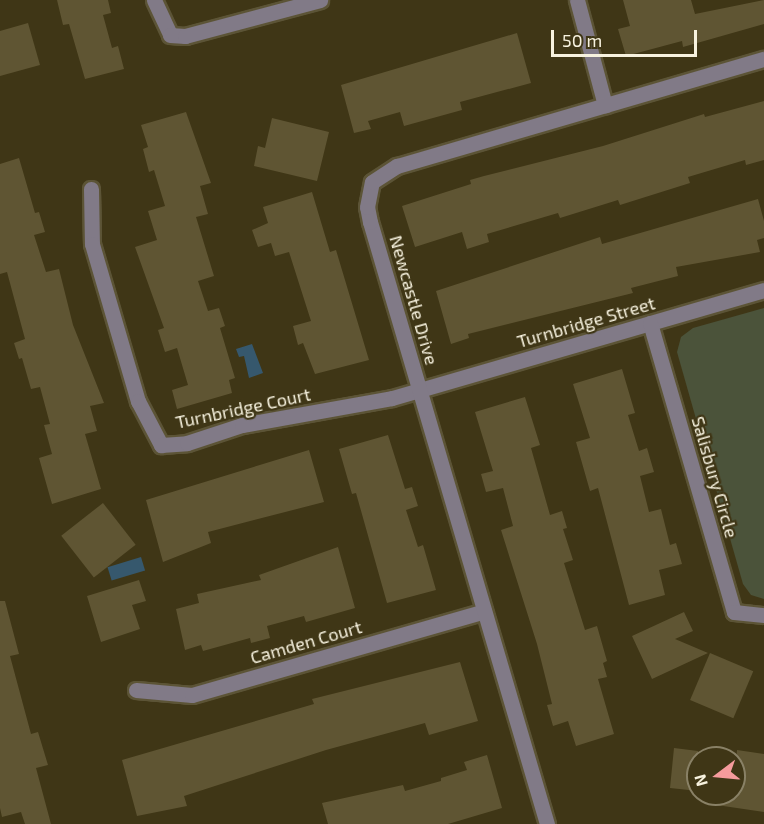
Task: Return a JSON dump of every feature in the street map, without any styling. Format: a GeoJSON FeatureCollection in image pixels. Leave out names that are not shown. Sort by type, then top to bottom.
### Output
{"type":"FeatureCollection","features":[{"type":"Feature","properties":{"kind":"street"},"geometry":{"type":"LineString","coordinates":[[154,0],[170,35],[185,36],[320,0]]}},
{"type":"Feature","properties":{"kind":"street"},"geometry":{"type":"LineString","coordinates":[[577,0],[605,105]]}},
{"type":"Feature","properties":{"kind":"street","name":"Newcastle Drive"},"geometry":{"type":"LineString","coordinates":[[547,824],[369,214],[372,182],[398,166],[764,58]]}},
{"type":"Feature","properties":{"kind":"street","name":"Turnbridge Court"},"geometry":{"type":"LineString","coordinates":[[91,189],[92,244],[138,401],[161,445],[187,442],[242,425],[420,390]]}},
{"type":"Feature","properties":{"kind":"street","name":"Turnbridge Street"},"geometry":{"type":"LineString","coordinates":[[420,390],[764,290]]}},
{"type":"Feature","properties":{"kind":"street","name":"Salisbury Circle"},"geometry":{"type":"LineString","coordinates":[[650,323],[734,612],[764,615]]}},
{"type":"Feature","properties":{"kind":"street","name":"Camden Court"},"geometry":{"type":"LineString","coordinates":[[136,690],[192,695],[484,611]]}},
{"type":"Feature","properties":{"kind":"green space"},"geometry":{"type":"Polygon","coordinates":[[[764,308],[764,599],[751,595],[743,584],[677,352],[681,337],[693,328],[764,308]]]}},
{"type":"Feature","properties":{"kind":"water"},"geometry":{"type":"Polygon","coordinates":[[[252,344],[263,373],[249,378],[244,356],[239,357],[236,349],[252,344]]]}},
{"type":"Feature","properties":{"kind":"water"},"geometry":{"type":"Polygon","coordinates":[[[141,557],[145,570],[112,581],[108,567],[141,557]]]}},
{"type":"Feature","properties":{"kind":"building"},"geometry":{"type":"Polygon","coordinates":[[[57,0],[108,0],[111,13],[103,15],[112,48],[118,46],[124,69],[85,79],[69,24],[63,25],[57,0]]]}},
{"type":"Feature","properties":{"kind":"building"},"geometry":{"type":"Polygon","coordinates":[[[623,0],[691,0],[695,14],[764,0],[764,24],[683,47],[682,41],[626,56],[618,29],[630,26],[623,0]]]}},
{"type":"Feature","properties":{"kind":"building"},"geometry":{"type":"Polygon","coordinates":[[[28,23],[40,65],[0,76],[0,31],[28,23]]]}},
{"type":"Feature","properties":{"kind":"building"},"geometry":{"type":"Polygon","coordinates":[[[517,33],[531,83],[460,102],[462,110],[404,126],[400,112],[368,121],[371,129],[354,133],[341,85],[517,33]]]}},
{"type":"Feature","properties":{"kind":"building"},"geometry":{"type":"Polygon","coordinates":[[[764,101],[764,160],[746,165],[745,160],[688,177],[690,183],[620,205],[618,200],[560,218],[558,213],[487,234],[489,242],[467,249],[462,232],[415,247],[402,206],[471,184],[470,180],[603,146],[704,114],[705,117],[764,101]]]}},
{"type":"Feature","properties":{"kind":"building"},"geometry":{"type":"Polygon","coordinates":[[[186,112],[211,183],[200,186],[208,214],[196,217],[214,276],[198,281],[208,311],[219,308],[225,326],[220,328],[235,378],[229,380],[232,393],[177,409],[172,390],[188,385],[177,348],[165,352],[158,330],[164,328],[135,247],[157,240],[148,211],[165,206],[154,170],[149,172],[143,149],[148,147],[141,125],[186,112]]]}},
{"type":"Feature","properties":{"kind":"building"},"geometry":{"type":"Polygon","coordinates":[[[272,118],[329,132],[317,181],[254,166],[258,146],[265,148],[272,118]]]}},
{"type":"Feature","properties":{"kind":"building"},"geometry":{"type":"Polygon","coordinates":[[[19,158],[35,213],[39,212],[45,232],[34,235],[46,272],[59,269],[73,325],[104,403],[90,406],[97,431],[85,434],[101,489],[52,504],[39,458],[52,454],[44,425],[50,424],[40,387],[31,389],[22,358],[19,359],[14,343],[25,339],[7,272],[0,274],[0,164],[19,158]]]}},
{"type":"Feature","properties":{"kind":"building"},"geometry":{"type":"Polygon","coordinates":[[[312,192],[330,252],[336,250],[369,360],[315,374],[303,343],[298,345],[293,326],[311,321],[289,252],[275,256],[271,243],[258,247],[252,230],[268,223],[263,207],[312,192]]]}},
{"type":"Feature","properties":{"kind":"building"},"geometry":{"type":"Polygon","coordinates":[[[758,199],[764,221],[764,238],[757,240],[760,252],[676,267],[678,276],[631,288],[633,293],[468,334],[469,338],[451,344],[436,291],[600,237],[602,244],[758,199]]]}},
{"type":"Feature","properties":{"kind":"building"},"geometry":{"type":"Polygon","coordinates":[[[622,369],[635,413],[628,415],[639,451],[647,448],[654,472],[640,476],[649,512],[661,509],[670,545],[676,543],[682,564],[659,570],[665,595],[629,605],[598,488],[590,491],[576,442],[590,438],[573,384],[622,369]]]}},
{"type":"Feature","properties":{"kind":"building"},"geometry":{"type":"Polygon","coordinates":[[[525,397],[540,445],[531,448],[550,515],[562,511],[567,528],[563,529],[573,560],[564,563],[585,630],[597,626],[607,661],[603,663],[607,677],[598,679],[614,734],[576,746],[568,721],[553,726],[547,705],[552,704],[537,644],[501,530],[513,526],[503,488],[486,492],[481,474],[493,471],[475,412],[525,397]]]}},
{"type":"Feature","properties":{"kind":"building"},"geometry":{"type":"Polygon","coordinates":[[[388,435],[405,489],[412,487],[418,506],[406,510],[418,547],[423,545],[436,590],[387,603],[356,493],[352,494],[339,449],[388,435]]]}},
{"type":"Feature","properties":{"kind":"building"},"geometry":{"type":"Polygon","coordinates":[[[309,450],[324,502],[208,532],[211,543],[163,562],[146,500],[309,450]]]}},
{"type":"Feature","properties":{"kind":"building"},"geometry":{"type":"Polygon","coordinates":[[[103,503],[136,545],[94,577],[61,536],[103,503]]]}},
{"type":"Feature","properties":{"kind":"building"},"geometry":{"type":"Polygon","coordinates":[[[338,547],[355,608],[306,622],[304,616],[267,626],[270,638],[251,643],[250,638],[203,651],[201,645],[185,650],[176,609],[199,603],[197,594],[261,580],[259,575],[338,547]]]}},
{"type":"Feature","properties":{"kind":"building"},"geometry":{"type":"Polygon","coordinates":[[[139,580],[146,601],[132,605],[140,629],[101,642],[87,596],[139,580]]]}},
{"type":"Feature","properties":{"kind":"building"},"geometry":{"type":"Polygon","coordinates":[[[0,601],[5,601],[19,654],[10,656],[31,734],[38,732],[48,765],[36,768],[51,824],[25,824],[21,812],[2,817],[0,808],[0,601]]]}},
{"type":"Feature","properties":{"kind":"building"},"geometry":{"type":"Polygon","coordinates":[[[684,612],[693,631],[675,639],[708,653],[652,679],[632,636],[684,612]]]}},
{"type":"Feature","properties":{"kind":"building"},"geometry":{"type":"Polygon","coordinates":[[[710,653],[753,671],[733,718],[690,700],[710,653]]]}},
{"type":"Feature","properties":{"kind":"building"},"geometry":{"type":"Polygon","coordinates":[[[460,662],[478,721],[429,735],[425,723],[326,750],[184,796],[187,806],[137,816],[122,760],[314,704],[312,699],[460,662]]]}},
{"type":"Feature","properties":{"kind":"building"},"geometry":{"type":"Polygon","coordinates":[[[674,748],[686,750],[686,790],[670,788],[674,748]]]}},
{"type":"Feature","properties":{"kind":"building"},"geometry":{"type":"Polygon","coordinates":[[[746,751],[764,754],[764,812],[723,806],[746,806],[746,751]]]}},
{"type":"Feature","properties":{"kind":"building"},"geometry":{"type":"Polygon","coordinates":[[[487,755],[502,808],[448,824],[328,824],[322,803],[403,785],[405,791],[441,781],[441,778],[467,770],[464,762],[487,755]]]}}]}
